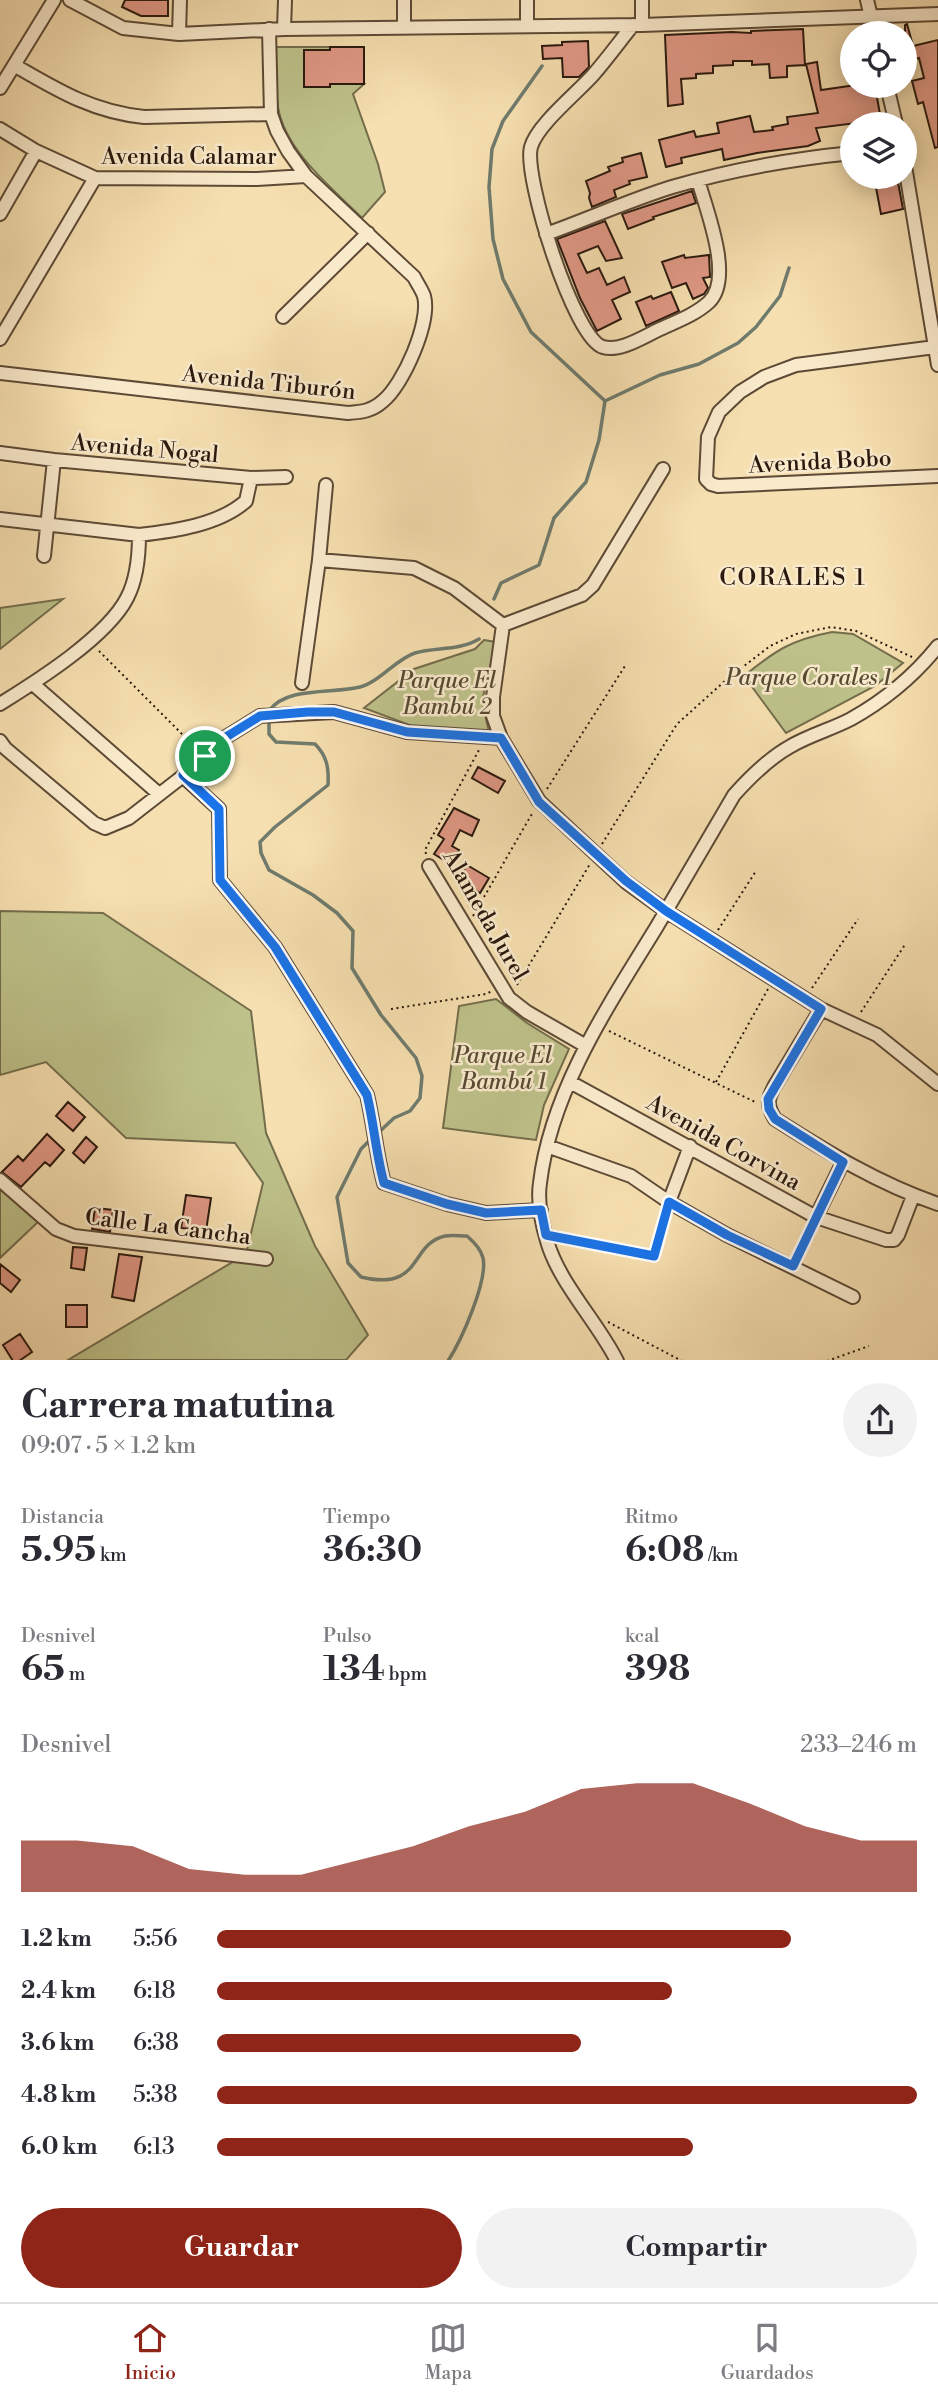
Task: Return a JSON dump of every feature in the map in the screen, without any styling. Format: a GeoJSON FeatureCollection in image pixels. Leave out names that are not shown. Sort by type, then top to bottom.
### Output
{"type":"FeatureCollection","features":[{"type":"Feature","properties":{"kind":"street"},"geometry":{"type":"LineString","coordinates":[[0,88],[54,0]]}},
{"type":"Feature","properties":{"kind":"street"},"geometry":{"type":"LineString","coordinates":[[70,0],[123,28],[179,34],[269,29],[637,25],[938,14]]}},
{"type":"Feature","properties":{"kind":"street"},"geometry":{"type":"LineString","coordinates":[[179,34],[180,0]]}},
{"type":"Feature","properties":{"kind":"street"},"geometry":{"type":"LineString","coordinates":[[284,29],[285,0]]}},
{"type":"Feature","properties":{"kind":"street"},"geometry":{"type":"LineString","coordinates":[[404,0],[404,27]]}},
{"type":"Feature","properties":{"kind":"street"},"geometry":{"type":"LineString","coordinates":[[527,0],[527,26]]}},
{"type":"Feature","properties":{"kind":"street"},"geometry":{"type":"LineString","coordinates":[[642,0],[637,25],[541,130],[531,147],[530,164],[555,262],[574,307],[592,340],[602,347],[616,348],[692,314],[711,301],[720,282],[719,258],[698,180]]}},
{"type":"Feature","properties":{"kind":"street"},"geometry":{"type":"LineString","coordinates":[[867,0],[873,21]]}},
{"type":"Feature","properties":{"kind":"street","name":"Avenida Tiburón"},"geometry":{"type":"LineString","coordinates":[[0,373],[330,412],[366,412],[392,393],[408,365],[425,310],[424,295],[414,277],[306,176],[282,141],[271,114],[269,29]]}},
{"type":"Feature","properties":{"kind":"street"},"geometry":{"type":"LineString","coordinates":[[14,65],[84,104],[127,116],[271,114]]}},
{"type":"Feature","properties":{"kind":"street","name":"Avenida Calamar"},"geometry":{"type":"LineString","coordinates":[[0,129],[36,151],[95,178],[257,179],[306,176]]}},
{"type":"Feature","properties":{"kind":"street"},"geometry":{"type":"LineString","coordinates":[[0,214],[36,151]]}},
{"type":"Feature","properties":{"kind":"street"},"geometry":{"type":"LineString","coordinates":[[546,234],[698,180],[804,158],[840,154]]}},
{"type":"Feature","properties":{"kind":"street"},"geometry":{"type":"LineString","coordinates":[[0,339],[95,178]]}},
{"type":"Feature","properties":{"kind":"street"},"geometry":{"type":"LineString","coordinates":[[909,189],[938,365]]}},
{"type":"Feature","properties":{"kind":"street"},"geometry":{"type":"LineString","coordinates":[[283,317],[368,233]]}},
{"type":"Feature","properties":{"kind":"street","name":"Avenida Bobo"},"geometry":{"type":"LineString","coordinates":[[935,346],[796,365],[764,377],[740,392],[719,412],[708,437],[706,479],[718,486],[938,476]]}},
{"type":"Feature","properties":{"kind":"street","name":"Avenida Nogal"},"geometry":{"type":"LineString","coordinates":[[0,453],[251,478],[286,477]]}},
{"type":"Feature","properties":{"kind":"street"},"geometry":{"type":"LineString","coordinates":[[44,556],[54,460]]}},
{"type":"Feature","properties":{"kind":"street"},"geometry":{"type":"LineString","coordinates":[[503,625],[582,596],[593,585],[663,469]]}},
{"type":"Feature","properties":{"kind":"street"},"geometry":{"type":"LineString","coordinates":[[0,519],[139,535],[160,532],[224,516],[246,501],[251,478]]}},
{"type":"Feature","properties":{"kind":"street"},"geometry":{"type":"LineString","coordinates":[[302,683],[326,485]]}},
{"type":"Feature","properties":{"kind":"street"},"geometry":{"type":"LineString","coordinates":[[0,704],[33,684],[102,630],[127,599],[136,573],[139,535]]}},
{"type":"Feature","properties":{"kind":"street"},"geometry":{"type":"LineString","coordinates":[[319,560],[414,568],[454,588],[503,625]]}},
{"type":"Feature","properties":{"kind":"street"},"geometry":{"type":"LineString","coordinates":[[503,625],[492,696],[494,716],[501,738],[539,802],[626,881],[666,911],[821,1009],[877,1035],[938,1084]]}},
{"type":"Feature","properties":{"kind":"street"},"geometry":{"type":"LineString","coordinates":[[617,1360],[605,1337],[562,1274],[546,1235],[541,1210],[539,1185],[547,1146],[586,1046],[734,795],[758,769],[791,746],[851,719],[895,691],[924,664],[938,646]]}},
{"type":"Feature","properties":{"kind":"street"},"geometry":{"type":"LineString","coordinates":[[33,684],[159,794]]}},
{"type":"Feature","properties":{"kind":"street"},"geometry":{"type":"LineString","coordinates":[[2,746],[94,823],[106,828],[129,818],[226,737],[260,716],[334,712],[407,732],[501,738]]}},
{"type":"Feature","properties":{"kind":"street"},"geometry":{"type":"LineString","coordinates":[[183,775],[219,809],[220,880],[275,947],[367,1095],[384,1183],[447,1204],[486,1213],[541,1210]]}},
{"type":"Feature","properties":{"kind":"street","name":"Alameda Jurel"},"geometry":{"type":"LineString","coordinates":[[429,866],[509,998],[527,1012],[586,1046]]}},
{"type":"Feature","properties":{"kind":"street"},"geometry":{"type":"LineString","coordinates":[[821,1009],[768,1099],[769,1109],[775,1119],[843,1162],[913,1196],[938,1204]]}},
{"type":"Feature","properties":{"kind":"street","name":"Avenida Corvina"},"geometry":{"type":"LineString","coordinates":[[570,1082],[816,1217],[886,1240],[894,1240],[913,1196]]}},
{"type":"Feature","properties":{"kind":"street"},"geometry":{"type":"LineString","coordinates":[[547,1146],[631,1176],[669,1202],[727,1235],[853,1297]]}},
{"type":"Feature","properties":{"kind":"street"},"geometry":{"type":"LineString","coordinates":[[669,1202],[690,1146]]}},
{"type":"Feature","properties":{"kind":"street"},"geometry":{"type":"LineString","coordinates":[[816,1217],[843,1162]]}},
{"type":"Feature","properties":{"kind":"street","name":"Calle La Cancha"},"geometry":{"type":"LineString","coordinates":[[0,1180],[56,1228],[74,1236],[266,1259]]}},
{"type":"Feature","properties":{"kind":"path"},"geometry":{"type":"LineString","coordinates":[[509,998],[677,724],[726,680],[770,646],[796,634],[831,627],[856,631],[924,664]]}},
{"type":"Feature","properties":{"kind":"path"},"geometry":{"type":"LineString","coordinates":[[88,641],[205,756]]}},
{"type":"Feature","properties":{"kind":"path","name":"Alameda Jurel"},"geometry":{"type":"LineString","coordinates":[[429,866],[425,850],[485,737]]}},
{"type":"Feature","properties":{"kind":"path"},"geometry":{"type":"LineString","coordinates":[[712,940],[755,872]]}},
{"type":"Feature","properties":{"kind":"path"},"geometry":{"type":"LineString","coordinates":[[805,998],[858,919]]}},
{"type":"Feature","properties":{"kind":"path"},"geometry":{"type":"LineString","coordinates":[[852,1025],[906,943]]}},
{"type":"Feature","properties":{"kind":"path"},"geometry":{"type":"LineString","coordinates":[[716,1083],[774,979]]}},
{"type":"Feature","properties":{"kind":"path"},"geometry":{"type":"LineString","coordinates":[[391,1009],[485,994],[502,986]]}},
{"type":"Feature","properties":{"kind":"path"},"geometry":{"type":"LineString","coordinates":[[597,1025],[769,1109]]}},
{"type":"Feature","properties":{"kind":"path"},"geometry":{"type":"LineString","coordinates":[[546,1235],[654,1256],[669,1202]]}},
{"type":"Feature","properties":{"kind":"path"},"geometry":{"type":"LineString","coordinates":[[793,1266],[816,1217]]}},
{"type":"Feature","properties":{"kind":"path"},"geometry":{"type":"LineString","coordinates":[[588,1312],[682,1360]]}},
{"type":"Feature","properties":{"kind":"path"},"geometry":{"type":"LineString","coordinates":[[827,1360],[869,1346]]}},
{"type":"Feature","properties":{"kind":"green space"},"geometry":{"type":"Polygon","coordinates":[[[276,47],[330,47],[330,50],[304,50],[304,87],[364,84],[353,94],[385,192],[362,218],[311,168],[290,139],[278,107],[276,47]]]}},
{"type":"Feature","properties":{"kind":"green space"},"geometry":{"type":"Polygon","coordinates":[[[63,599],[0,649],[0,608],[63,599]]]}},
{"type":"Feature","properties":{"kind":"green space","name":"Parque Corales 1"},"geometry":{"type":"Polygon","coordinates":[[[832,632],[853,634],[903,663],[875,686],[786,733],[744,676],[785,647],[832,632]]]}},
{"type":"Feature","properties":{"kind":"green space","name":"Parque El Bambú 2"},"geometry":{"type":"Polygon","coordinates":[[[484,640],[496,642],[482,701],[489,732],[412,726],[364,708],[414,669],[475,649],[484,640]]]}},
{"type":"Feature","properties":{"kind":"green space"},"geometry":{"type":"Polygon","coordinates":[[[0,911],[103,913],[251,1011],[266,1133],[315,1246],[368,1335],[346,1360],[68,1360],[246,1254],[263,1183],[235,1143],[126,1138],[46,1062],[0,1075],[0,911]]]}},
{"type":"Feature","properties":{"kind":"green space","name":"Parque El Bambú 1"},"geometry":{"type":"Polygon","coordinates":[[[496,999],[527,1023],[569,1049],[544,1105],[536,1140],[443,1128],[459,1006],[496,999]]]}},
{"type":"Feature","properties":{"kind":"green space"},"geometry":{"type":"Polygon","coordinates":[[[0,1184],[38,1222],[0,1258],[0,1184]]]}},
{"type":"Feature","properties":{"kind":"building"},"geometry":{"type":"Polygon","coordinates":[[[125,0],[168,0],[168,16],[141,16],[122,7],[125,0]]]}},
{"type":"Feature","properties":{"kind":"building"},"geometry":{"type":"Polygon","coordinates":[[[803,29],[805,65],[787,66],[787,77],[770,78],[769,64],[752,65],[752,61],[733,61],[733,65],[713,66],[713,73],[696,74],[696,78],[681,79],[683,104],[668,106],[665,35],[803,29]]]}},
{"type":"Feature","properties":{"kind":"building"},"geometry":{"type":"Polygon","coordinates":[[[938,40],[938,147],[935,148],[923,102],[918,104],[916,98],[917,80],[924,78],[917,45],[938,40]]]}},
{"type":"Feature","properties":{"kind":"building"},"geometry":{"type":"Polygon","coordinates":[[[588,41],[589,67],[579,77],[563,77],[562,58],[543,59],[542,46],[588,41]]]}},
{"type":"Feature","properties":{"kind":"building"},"geometry":{"type":"Polygon","coordinates":[[[330,47],[364,47],[364,84],[304,87],[304,50],[330,50],[330,47]]]}},
{"type":"Feature","properties":{"kind":"building"},"geometry":{"type":"Polygon","coordinates":[[[817,62],[821,90],[840,87],[840,98],[877,98],[880,112],[840,112],[840,125],[816,128],[820,141],[808,146],[724,160],[722,149],[681,158],[682,163],[666,167],[659,140],[694,131],[696,137],[719,133],[717,123],[750,116],[754,132],[773,130],[772,127],[788,124],[787,117],[818,113],[806,64],[817,62]]]}},
{"type":"Feature","properties":{"kind":"building"},"geometry":{"type":"Polygon","coordinates":[[[641,153],[647,177],[629,181],[630,184],[614,190],[616,197],[592,207],[586,181],[610,171],[608,167],[623,162],[622,158],[641,153]]]}},
{"type":"Feature","properties":{"kind":"building"},"geometry":{"type":"Polygon","coordinates":[[[876,189],[899,189],[903,209],[881,214],[876,189]]]}},
{"type":"Feature","properties":{"kind":"building"},"geometry":{"type":"Polygon","coordinates":[[[692,191],[696,203],[653,217],[654,219],[628,229],[622,214],[692,191]]]}},
{"type":"Feature","properties":{"kind":"building"},"geometry":{"type":"Polygon","coordinates":[[[605,221],[622,258],[606,261],[598,246],[578,254],[587,273],[599,268],[607,285],[624,277],[630,292],[612,300],[621,319],[597,331],[580,298],[557,239],[605,221]]]}},
{"type":"Feature","properties":{"kind":"building"},"geometry":{"type":"Polygon","coordinates":[[[684,255],[685,258],[709,255],[710,277],[703,278],[708,288],[704,294],[693,299],[686,283],[672,288],[662,262],[684,255]]]}},
{"type":"Feature","properties":{"kind":"building"},"geometry":{"type":"Polygon","coordinates":[[[671,292],[679,311],[646,326],[636,302],[671,292]]]}},
{"type":"Feature","properties":{"kind":"building"},"geometry":{"type":"Polygon","coordinates":[[[478,767],[505,781],[498,793],[472,778],[478,767]]]}},
{"type":"Feature","properties":{"kind":"building"},"geometry":{"type":"Polygon","coordinates":[[[454,808],[479,820],[472,836],[460,830],[452,846],[459,850],[450,864],[434,854],[444,839],[438,835],[454,808]]]}},
{"type":"Feature","properties":{"kind":"building"},"geometry":{"type":"Polygon","coordinates":[[[467,865],[489,878],[480,893],[458,879],[467,865]]]}},
{"type":"Feature","properties":{"kind":"building"},"geometry":{"type":"Polygon","coordinates":[[[68,1102],[85,1117],[73,1131],[56,1116],[68,1102]]]}},
{"type":"Feature","properties":{"kind":"building"},"geometry":{"type":"Polygon","coordinates":[[[47,1134],[64,1150],[50,1166],[45,1162],[21,1187],[2,1172],[18,1156],[23,1161],[47,1134]]]}},
{"type":"Feature","properties":{"kind":"building"},"geometry":{"type":"Polygon","coordinates":[[[86,1137],[97,1147],[84,1163],[73,1153],[86,1137]]]}},
{"type":"Feature","properties":{"kind":"building"},"geometry":{"type":"Polygon","coordinates":[[[186,1195],[211,1198],[206,1231],[181,1228],[186,1195]]]}},
{"type":"Feature","properties":{"kind":"building"},"geometry":{"type":"Polygon","coordinates":[[[95,1208],[113,1210],[110,1232],[92,1229],[95,1208]]]}},
{"type":"Feature","properties":{"kind":"building"},"geometry":{"type":"Polygon","coordinates":[[[73,1247],[87,1248],[84,1270],[71,1268],[73,1247]]]}},
{"type":"Feature","properties":{"kind":"building"},"geometry":{"type":"Polygon","coordinates":[[[119,1254],[142,1257],[134,1301],[112,1297],[119,1254]]]}},
{"type":"Feature","properties":{"kind":"building"},"geometry":{"type":"Polygon","coordinates":[[[0,1264],[20,1280],[11,1292],[0,1283],[0,1264]]]}},
{"type":"Feature","properties":{"kind":"building"},"geometry":{"type":"Polygon","coordinates":[[[66,1305],[87,1305],[87,1327],[66,1327],[66,1305]]]}},
{"type":"Feature","properties":{"kind":"building"},"geometry":{"type":"Polygon","coordinates":[[[20,1334],[32,1352],[20,1360],[12,1360],[3,1345],[20,1334]]]}},
{"type":"Feature","properties":{"kind":"waterway"},"geometry":{"type":"LineString","coordinates":[[542,66],[503,121],[492,149],[489,187],[493,239],[503,279],[531,332],[605,401]]}},
{"type":"Feature","properties":{"kind":"waterway"},"geometry":{"type":"LineString","coordinates":[[605,401],[660,375],[699,364],[738,343],[756,327],[780,296],[789,268]]}},
{"type":"Feature","properties":{"kind":"waterway"},"geometry":{"type":"LineString","coordinates":[[494,599],[501,583],[539,565],[554,518],[586,482],[599,440],[605,401]]}},
{"type":"Feature","properties":{"kind":"waterway"},"geometry":{"type":"LineString","coordinates":[[269,711],[277,703],[298,694],[367,685],[415,653],[455,647],[479,639]]}},
{"type":"Feature","properties":{"kind":"waterway"},"geometry":{"type":"LineString","coordinates":[[269,719],[269,734],[276,742],[315,744],[326,763],[328,785],[260,842],[261,853],[269,870],[313,895],[337,913],[353,931],[352,968],[381,1015],[416,1058],[422,1076],[420,1098],[410,1111],[394,1118],[377,1134]]}},
{"type":"Feature","properties":{"kind":"waterway"},"geometry":{"type":"LineString","coordinates":[[371,1139],[361,1149],[337,1197],[348,1263],[361,1277],[381,1280],[395,1278],[405,1273],[425,1248],[445,1236],[467,1236],[482,1255],[483,1268],[478,1295],[460,1340],[449,1360]]}},
{"type":"Feature","properties":{"kind":"district","name":"CORALES 1"},"geometry":{"type":"Point","coordinates":[793,577]}},
{"type":"Feature","properties":{"kind":"route"},"geometry":{"type":"LineString","coordinates":[[308,712],[334,712],[407,732],[501,738],[539,802],[626,881],[666,911],[821,1009],[768,1099],[769,1109],[775,1119],[843,1162],[793,1266],[727,1235],[669,1202],[654,1256],[546,1235],[541,1210],[486,1213],[447,1204],[384,1183],[367,1095],[275,947],[220,880],[219,809],[183,775],[205,756],[226,737],[260,716],[308,712]]}}]}
